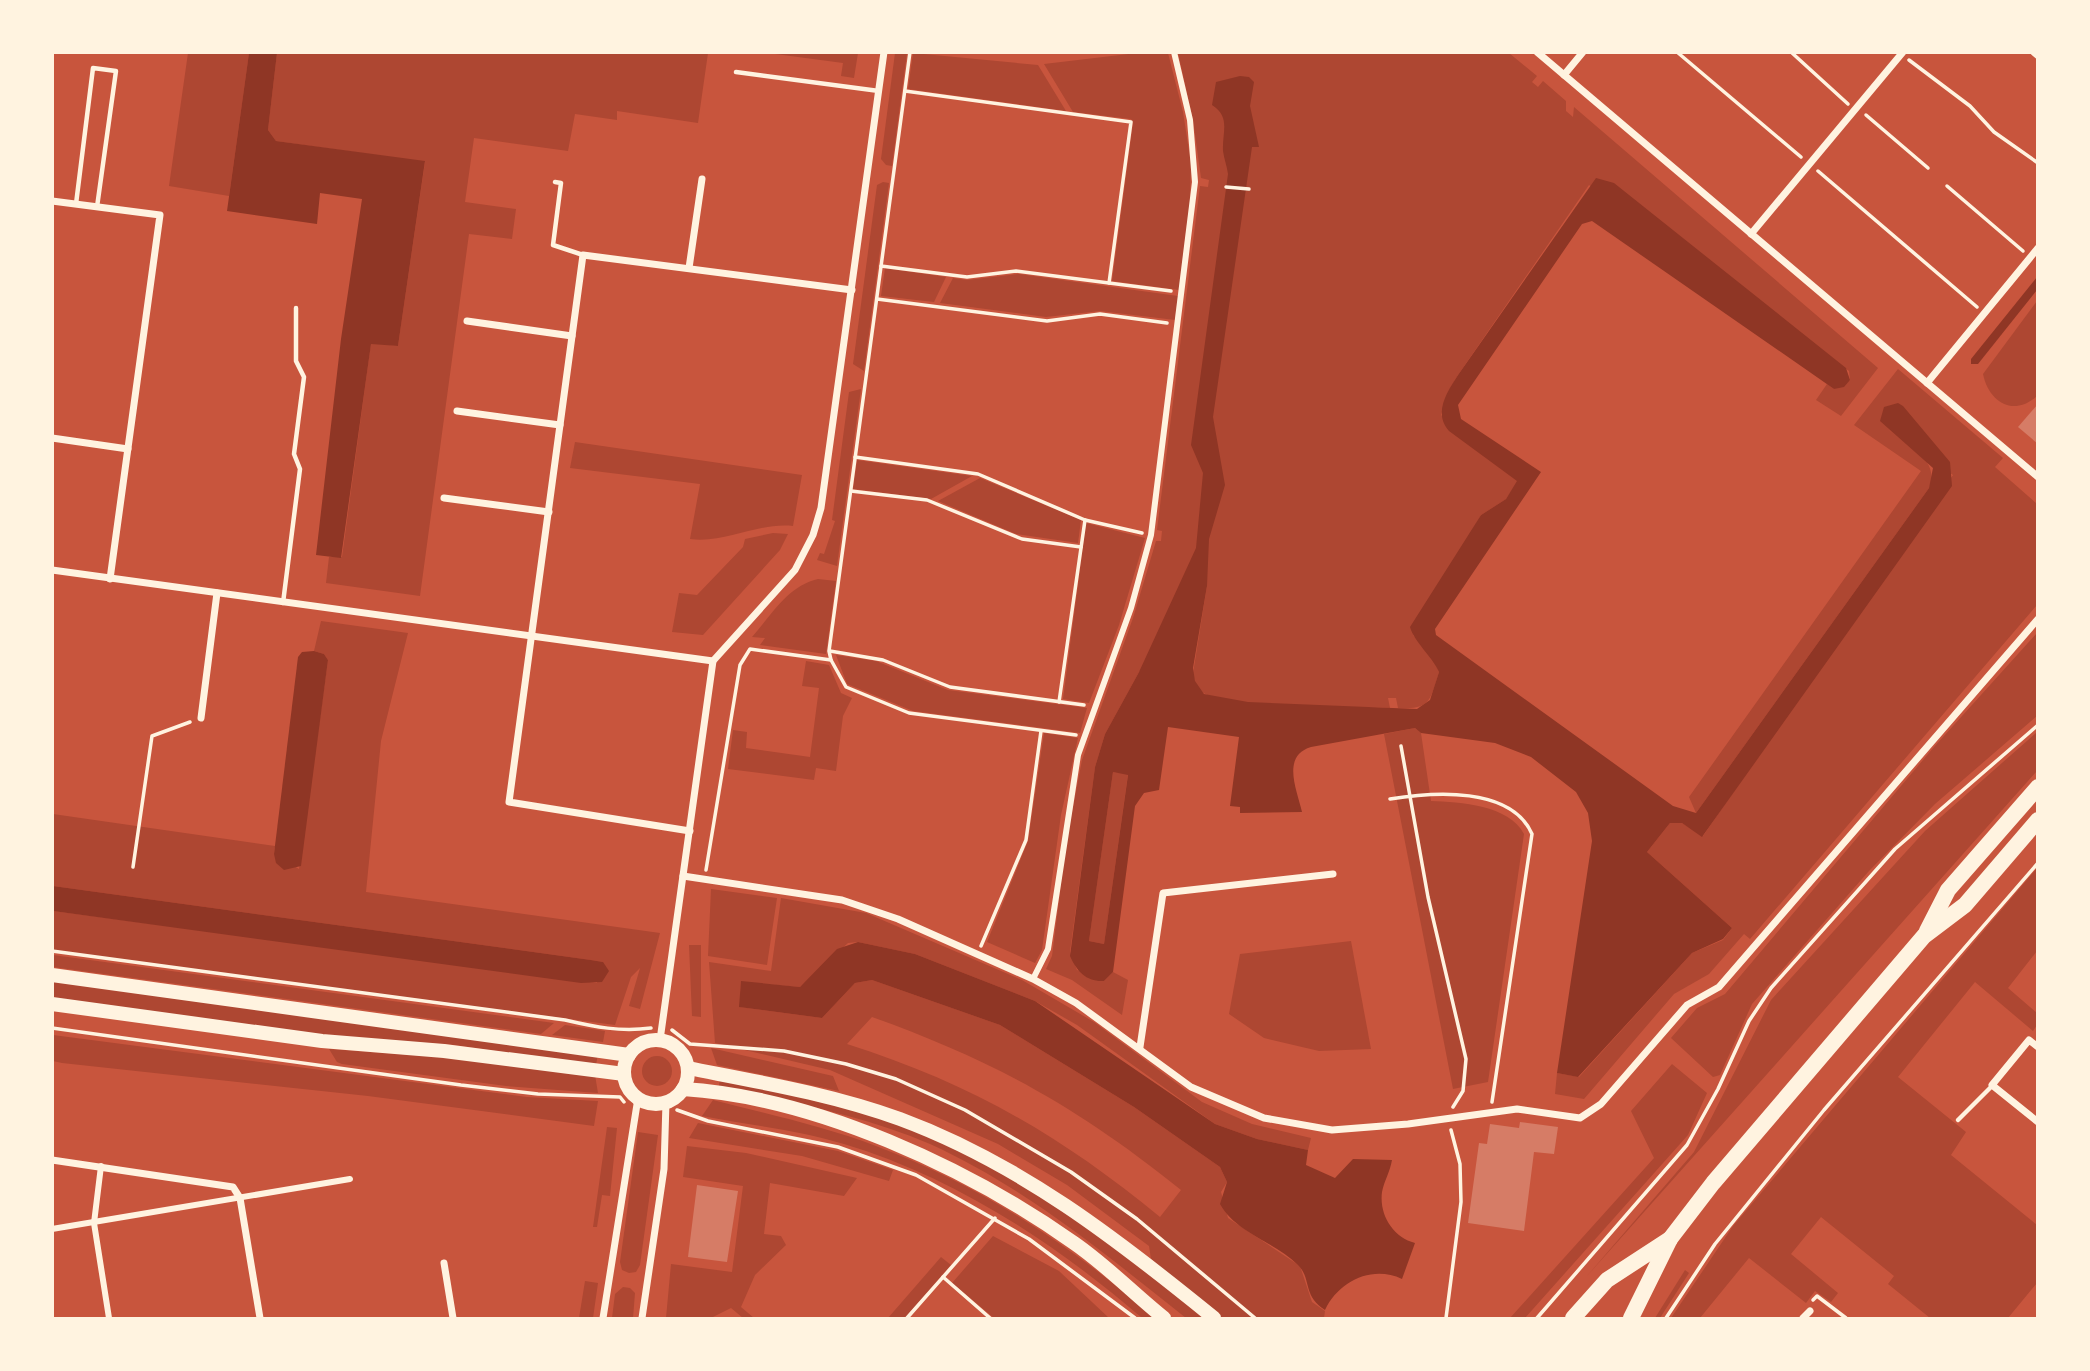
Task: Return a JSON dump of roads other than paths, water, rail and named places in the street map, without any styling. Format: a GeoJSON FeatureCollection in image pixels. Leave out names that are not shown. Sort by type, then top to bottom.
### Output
{"type":"FeatureCollection","features":[{"type":"Feature","properties":{"kind":"main road"},"geometry":{"type":"LineString","coordinates":[[1924,936],[1948,890],[2038,787]]}},
{"type":"Feature","properties":{"kind":"main road"},"geometry":{"type":"LineString","coordinates":[[1631,1318],[1670,1239],[1746,1144],[1924,936],[1965,905],[2038,820]]}},
{"type":"Feature","properties":{"kind":"main road"},"geometry":{"type":"LineString","coordinates":[[52,975],[629,1055]]}},
{"type":"Feature","properties":{"kind":"main road"},"geometry":{"type":"LineString","coordinates":[[52,1004],[332,1042],[444,1051],[625,1074]]}},
{"type":"Feature","properties":{"kind":"main road"},"geometry":{"type":"LineString","coordinates":[[660,1040],[679,1049],[688,1068],[683,1089],[673,1105],[654,1104],[638,1098],[629,1087],[625,1074],[629,1055],[642,1043],[660,1040]]}},
{"type":"Feature","properties":{"kind":"main road"},"geometry":{"type":"LineString","coordinates":[[688,1068],[796,1088],[900,1119],[999,1163],[1093,1222],[1214,1318]]}},
{"type":"Feature","properties":{"kind":"main road"},"geometry":{"type":"LineString","coordinates":[[683,1089],[757,1101],[823,1118],[888,1141],[986,1185],[1077,1245],[1164,1318]]}},
{"type":"Feature","properties":{"kind":"main road"},"geometry":{"type":"LineString","coordinates":[[1573,1318],[1607,1280],[1670,1239]]}},
{"type":"Feature","properties":{"kind":"street"},"geometry":{"type":"LineString","coordinates":[[660,1040],[713,661],[795,570],[813,535],[825,486],[884,52]]}},
{"type":"Feature","properties":{"kind":"street"},"geometry":{"type":"LineString","coordinates":[[1033,979],[1048,949],[1066,812],[1083,737],[1131,608],[1151,535],[1193,220],[1195,159],[1174,52]]}},
{"type":"Feature","properties":{"kind":"street"},"geometry":{"type":"LineString","coordinates":[[1538,52],[2038,477]]}},
{"type":"Feature","properties":{"kind":"street"},"geometry":{"type":"LineString","coordinates":[[1564,75],[1583,52]]}},
{"type":"Feature","properties":{"kind":"street"},"geometry":{"type":"LineString","coordinates":[[1751,234],[1902,53]]}},
{"type":"Feature","properties":{"kind":"street"},"geometry":{"type":"LineString","coordinates":[[689,268],[702,178]]}},
{"type":"Feature","properties":{"kind":"street"},"geometry":{"type":"LineString","coordinates":[[52,201],[160,215],[110,579]]}},
{"type":"Feature","properties":{"kind":"street"},"geometry":{"type":"LineString","coordinates":[[1927,383],[2038,248]]}},
{"type":"Feature","properties":{"kind":"street"},"geometry":{"type":"LineString","coordinates":[[690,831],[509,802],[583,255],[852,290]]}},
{"type":"Feature","properties":{"kind":"street"},"geometry":{"type":"LineString","coordinates":[[467,321],[572,336]]}},
{"type":"Feature","properties":{"kind":"street"},"geometry":{"type":"LineString","coordinates":[[457,411],[560,425]]}},
{"type":"Feature","properties":{"kind":"street"},"geometry":{"type":"LineString","coordinates":[[52,439],[128,449]]}},
{"type":"Feature","properties":{"kind":"street"},"geometry":{"type":"LineString","coordinates":[[444,498],[548,512]]}},
{"type":"Feature","properties":{"kind":"street"},"geometry":{"type":"LineString","coordinates":[[52,570],[713,661]]}},
{"type":"Feature","properties":{"kind":"street"},"geometry":{"type":"LineString","coordinates":[[201,718],[217,593]]}},
{"type":"Feature","properties":{"kind":"street"},"geometry":{"type":"LineString","coordinates":[[683,876],[854,902],[978,953],[1076,1003],[1140,1047],[1191,1087],[1264,1118],[1332,1130],[1409,1124],[1447,1116],[1517,1109],[1580,1118],[1601,1104],[1687,1005],[1720,987],[2038,619]]}},
{"type":"Feature","properties":{"kind":"street"},"geometry":{"type":"LineString","coordinates":[[1140,1047],[1164,893],[1333,874]]}},
{"type":"Feature","properties":{"kind":"street"},"geometry":{"type":"LineString","coordinates":[[2038,1047],[2029,1040],[1992,1085],[2038,1122]]}},
{"type":"Feature","properties":{"kind":"street"},"geometry":{"type":"LineString","coordinates":[[603,1318],[638,1098]]}},
{"type":"Feature","properties":{"kind":"street"},"geometry":{"type":"LineString","coordinates":[[642,1318],[673,1105]]}},
{"type":"Feature","properties":{"kind":"street"},"geometry":{"type":"LineString","coordinates":[[52,1160],[229,1184],[236,1189],[240,1198],[260,1318]]}},
{"type":"Feature","properties":{"kind":"street"},"geometry":{"type":"LineString","coordinates":[[100,1166],[94,1223],[109,1318]]}},
{"type":"Feature","properties":{"kind":"street"},"geometry":{"type":"LineString","coordinates":[[52,1230],[350,1179]]}},
{"type":"Feature","properties":{"kind":"street"},"geometry":{"type":"LineString","coordinates":[[444,1263],[453,1318]]}},
{"type":"Feature","properties":{"kind":"street"},"geometry":{"type":"LineString","coordinates":[[1803,1318],[1810,1311]]}},
{"type":"Feature","properties":{"kind":"lane"},"geometry":{"type":"LineString","coordinates":[[76,204],[93,68],[116,71],[97,208]]}},
{"type":"Feature","properties":{"kind":"lane"},"geometry":{"type":"LineString","coordinates":[[736,72],[878,91]]}},
{"type":"Feature","properties":{"kind":"lane"},"geometry":{"type":"LineString","coordinates":[[555,182],[561,183],[553,245],[583,255]]}},
{"type":"Feature","properties":{"kind":"lane"},"geometry":{"type":"LineString","coordinates":[[283,603],[300,469],[294,454],[304,377],[296,361],[296,308]]}},
{"type":"Feature","properties":{"kind":"lane"},"geometry":{"type":"LineString","coordinates":[[1958,1120],[1992,1085]]}}]}
